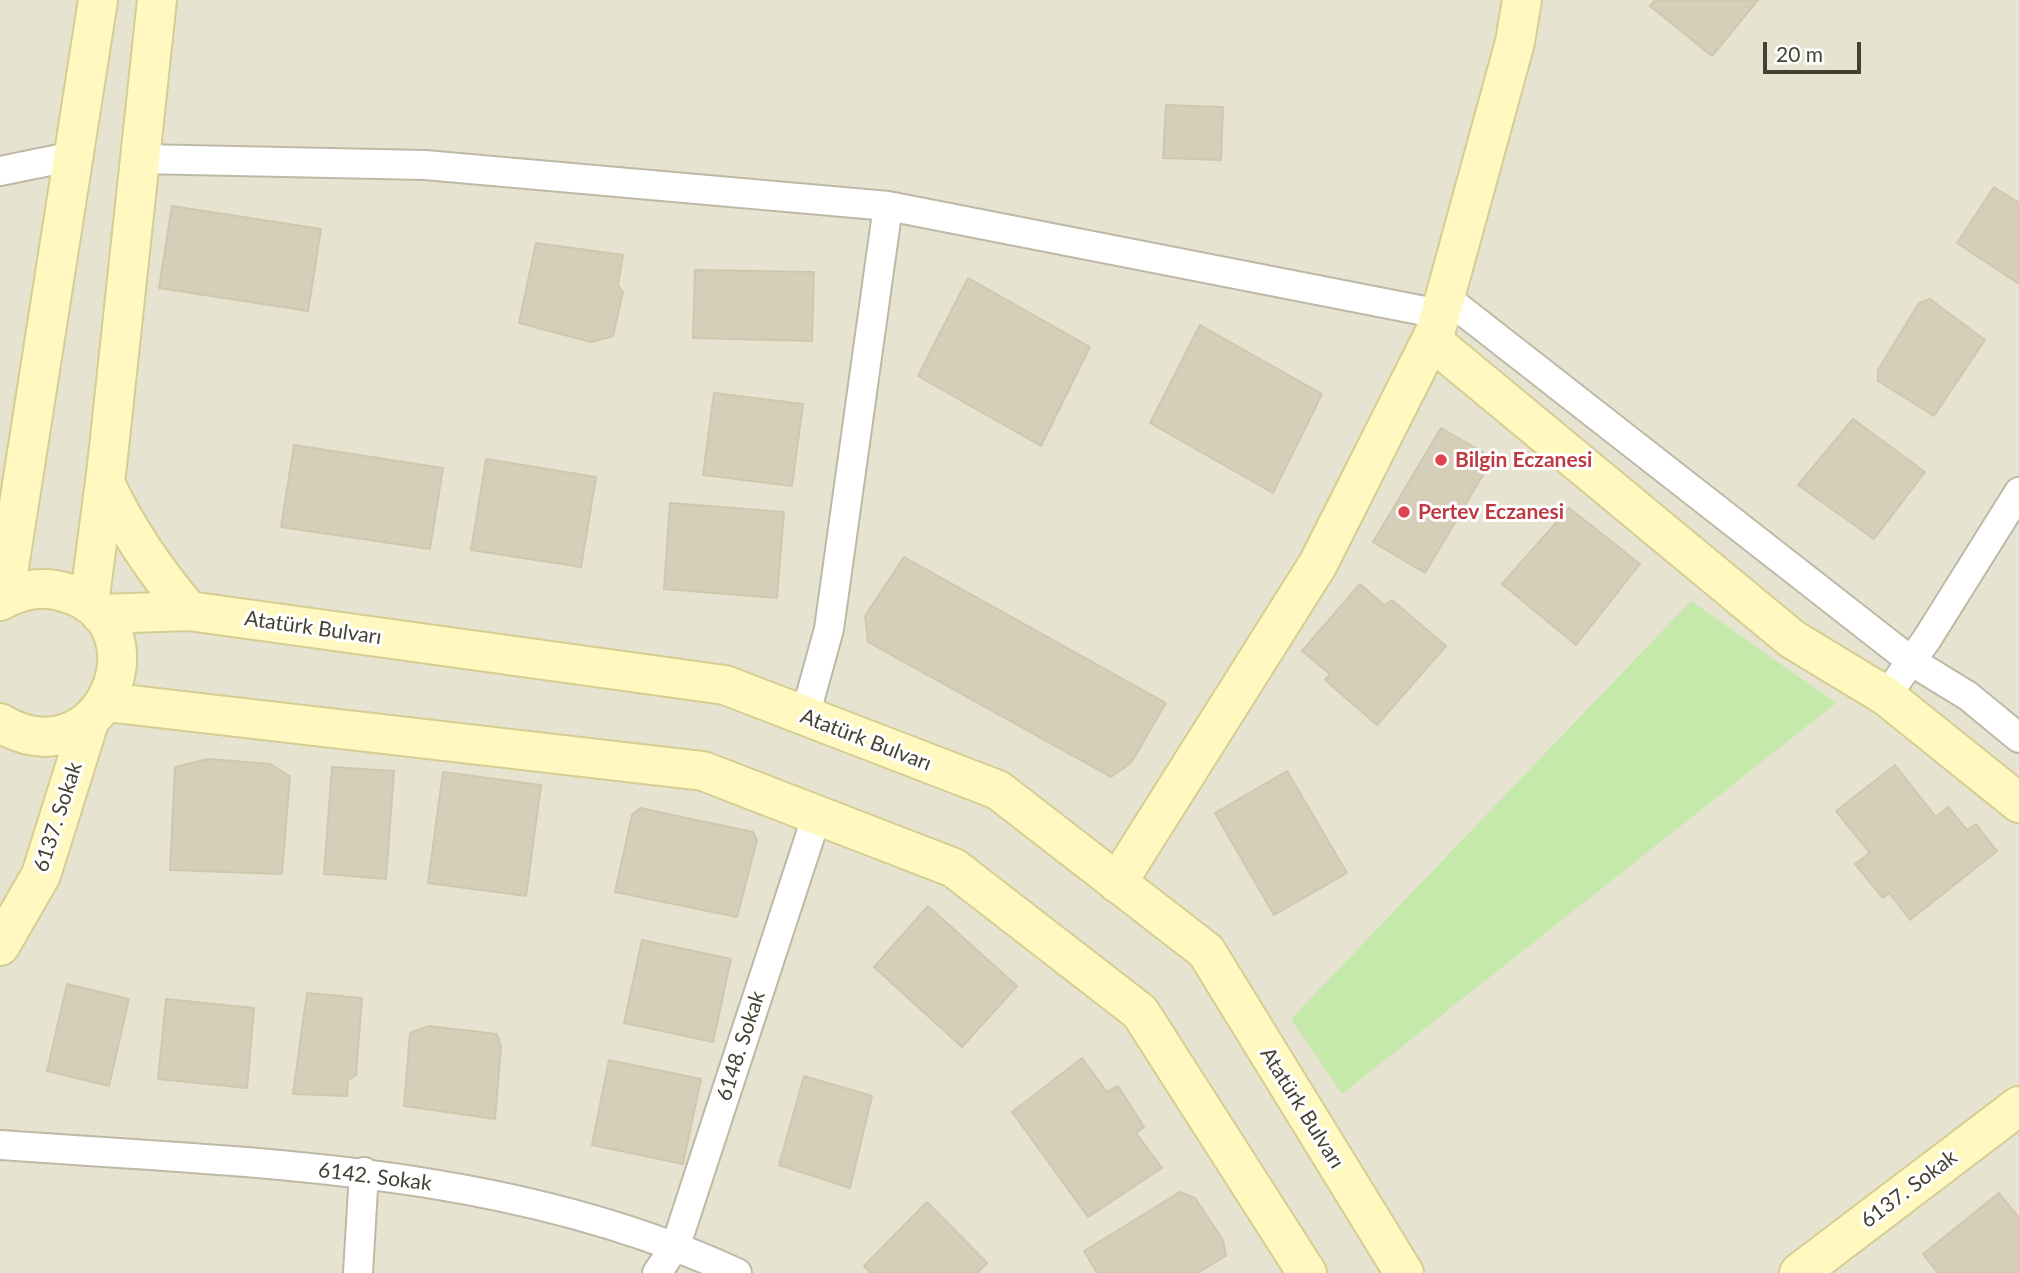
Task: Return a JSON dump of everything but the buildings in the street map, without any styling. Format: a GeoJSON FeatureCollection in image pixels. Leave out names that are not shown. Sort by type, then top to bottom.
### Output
{"type":"FeatureCollection","features":[{"type":"Feature","properties":{"kind":"main road"},"geometry":{"type":"LineString","coordinates":[[2,600],[12,495],[74,156],[98,0]]}},
{"type":"Feature","properties":{"kind":"main road"},"geometry":{"type":"LineString","coordinates":[[2,600],[21,591],[56,589],[94,609],[105,483],[158,0]]}},
{"type":"Feature","properties":{"kind":"main road"},"geometry":{"type":"LineString","coordinates":[[1117,883],[1318,564],[1439,317],[1515,41],[1522,0]]}},
{"type":"Feature","properties":{"kind":"main road"},"geometry":{"type":"LineString","coordinates":[[1439,317],[1792,639],[1886,696],[2019,803]]}},
{"type":"Feature","properties":{"kind":"main road"},"geometry":{"type":"LineString","coordinates":[[105,483],[123,523],[166,584],[189,611]]}},
{"type":"Feature","properties":{"kind":"main road","name":"Atatürk Bulvarı"},"geometry":{"type":"LineString","coordinates":[[94,609],[189,611],[725,685],[998,790],[1206,951],[1404,1273]]}},
{"type":"Feature","properties":{"kind":"main road","name":"6137. Sokak"},"geometry":{"type":"LineString","coordinates":[[0,946],[41,875],[98,712],[113,689],[118,658],[112,635],[94,609]]}},
{"type":"Feature","properties":{"kind":"main road"},"geometry":{"type":"LineString","coordinates":[[0,723],[33,737],[53,737],[72,732],[98,712],[703,771],[954,868],[1140,1012],[1307,1273]]}},
{"type":"Feature","properties":{"kind":"main road","name":"6137. Sokak"},"geometry":{"type":"LineString","coordinates":[[1799,1273],[2019,1105]]}},
{"type":"Feature","properties":{"kind":"street"},"geometry":{"type":"LineString","coordinates":[[0,171],[74,156]]}},
{"type":"Feature","properties":{"kind":"street"},"geometry":{"type":"LineString","coordinates":[[140,159],[425,165],[888,206],[1439,317],[1911,661],[1968,696],[2019,738]]}},
{"type":"Feature","properties":{"kind":"street"},"geometry":{"type":"LineString","coordinates":[[805,716],[829,629],[888,206]]}},
{"type":"Feature","properties":{"kind":"street"},"geometry":{"type":"LineString","coordinates":[[1886,696],[2019,492]]}},
{"type":"Feature","properties":{"kind":"street","name":"6148. Sokak"},"geometry":{"type":"LineString","coordinates":[[657,1273],[676,1245],[817,815]]}},
{"type":"Feature","properties":{"kind":"street","name":"6142. Sokak"},"geometry":{"type":"LineString","coordinates":[[0,1145],[364,1172],[506,1196],[676,1245],[737,1273]]}},
{"type":"Feature","properties":{"kind":"street"},"geometry":{"type":"LineString","coordinates":[[358,1273],[364,1172]]}},
{"type":"Feature","properties":{"kind":"shaded area"},"geometry":{"type":"Polygon","coordinates":[[[0,0],[2019,0],[2019,1273],[0,1273],[0,0]]]}},
{"type":"Feature","properties":{"kind":"green space"},"geometry":{"type":"Polygon","coordinates":[[[1691,601],[1836,703],[1342,1094],[1291,1019],[1691,601]]]}},
{"type":"Feature","properties":{"kind":"place","name":"Bilgin Eczanesi"},"geometry":{"type":"Point","coordinates":[1441,460]}},
{"type":"Feature","properties":{"kind":"place","name":"Pertev Eczanesi"},"geometry":{"type":"Point","coordinates":[1404,512]}}]}
